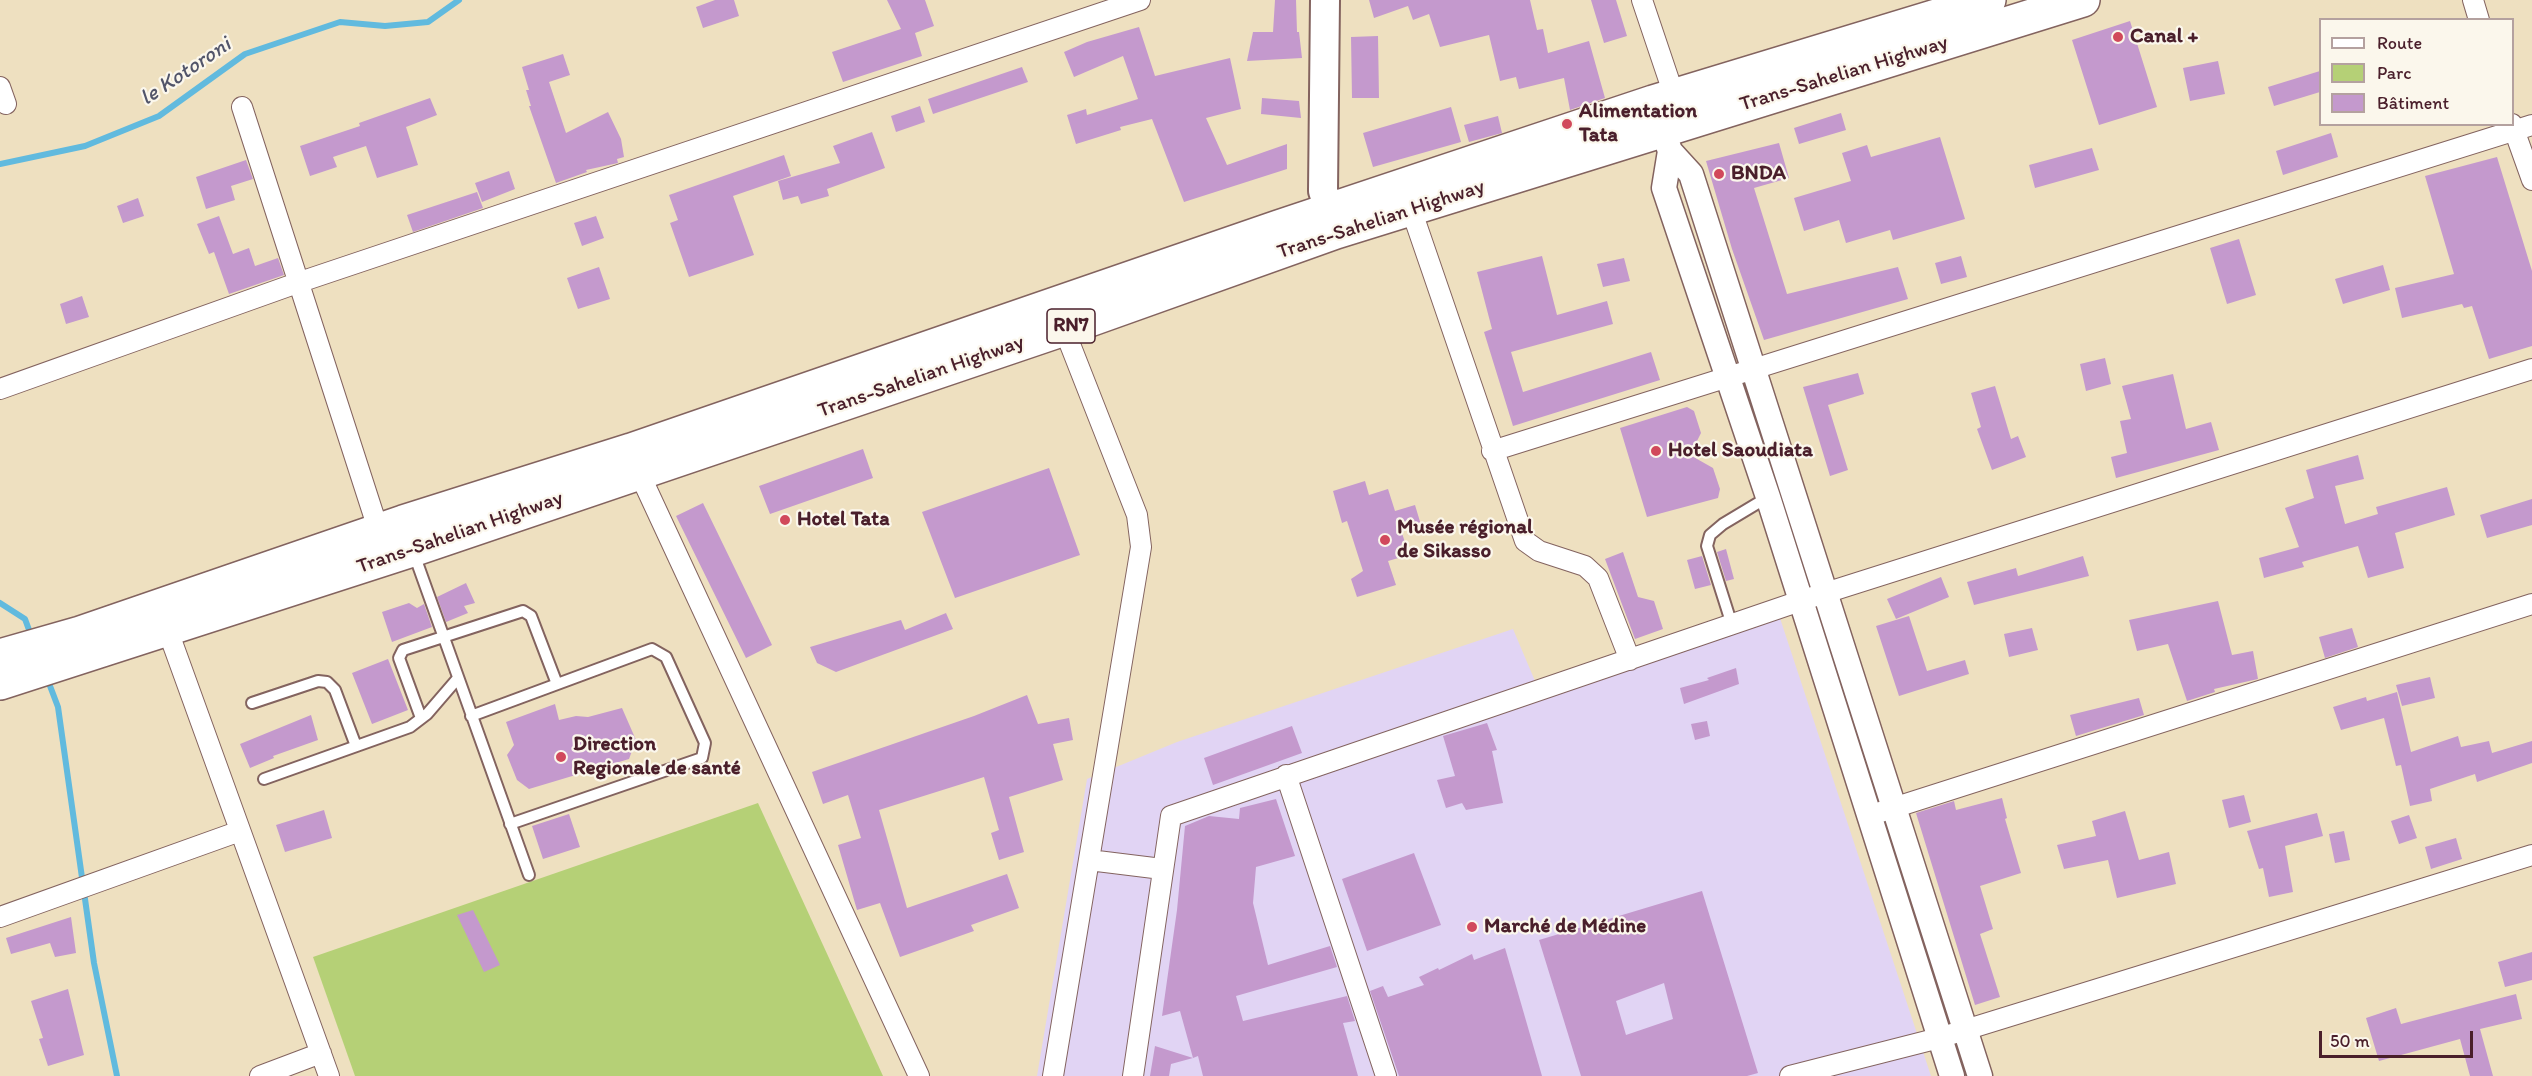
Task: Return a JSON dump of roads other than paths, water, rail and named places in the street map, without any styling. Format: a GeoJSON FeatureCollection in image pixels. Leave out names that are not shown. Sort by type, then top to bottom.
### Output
{"type":"FeatureCollection","features":[{"type":"Feature","properties":{"kind":"highway","name":"Trans-Sahelian Highway"},"geometry":{"type":"LineString","coordinates":[[0,683],[33,657],[634,462],[1064,329],[1332,221],[1411,209],[1669,121],[1989,0]]}},
{"type":"Feature","properties":{"kind":"highway","name":"Trans-Sahelian Highway"},"geometry":{"type":"LineString","coordinates":[[634,462],[1332,221],[2083,0]]}},
{"type":"Feature","properties":{"kind":"highway","name":"Trans-Sahelian Highway"},"geometry":{"type":"LineString","coordinates":[[33,657],[168,630],[400,538]]}},
{"type":"Feature","properties":{"kind":"main road"},"geometry":{"type":"LineString","coordinates":[[1325,0],[1323,191],[1332,221]]}},
{"type":"Feature","properties":{"kind":"street"},"geometry":{"type":"LineString","coordinates":[[0,389],[300,282],[1140,0]]}},
{"type":"Feature","properties":{"kind":"street"},"geometry":{"type":"LineString","coordinates":[[1642,0],[1669,121],[1691,174],[1980,1076]]}},
{"type":"Feature","properties":{"kind":"street"},"geometry":{"type":"LineString","coordinates":[[2473,0],[2478,18]]}},
{"type":"Feature","properties":{"kind":"street"},"geometry":{"type":"LineString","coordinates":[[242,107],[300,282],[400,538]]}},
{"type":"Feature","properties":{"kind":"street"},"geometry":{"type":"LineString","coordinates":[[1669,121],[1664,188],[1768,497],[1952,1076]]}},
{"type":"Feature","properties":{"kind":"street"},"geometry":{"type":"LineString","coordinates":[[1492,451],[2520,127],[2532,180]]}},
{"type":"Feature","properties":{"kind":"street"},"geometry":{"type":"LineString","coordinates":[[1411,209],[1492,451],[1525,541],[1539,551],[1585,566],[1598,578],[1629,660]]}},
{"type":"Feature","properties":{"kind":"street"},"geometry":{"type":"LineString","coordinates":[[1053,1076],[1141,547],[1137,515],[1064,329]]}},
{"type":"Feature","properties":{"kind":"street"},"geometry":{"type":"LineString","coordinates":[[1133,1076],[1171,816],[1800,601],[2532,369]]}},
{"type":"Feature","properties":{"kind":"street"},"geometry":{"type":"LineString","coordinates":[[634,462],[919,1076]]}},
{"type":"Feature","properties":{"kind":"street"},"geometry":{"type":"LineString","coordinates":[[1868,816],[2532,604]]}},
{"type":"Feature","properties":{"kind":"street"},"geometry":{"type":"LineString","coordinates":[[168,630],[329,1076]]}},
{"type":"Feature","properties":{"kind":"street"},"geometry":{"type":"LineString","coordinates":[[1286,775],[1386,1076]]}},
{"type":"Feature","properties":{"kind":"street"},"geometry":{"type":"LineString","coordinates":[[0,917],[240,831]]}},
{"type":"Feature","properties":{"kind":"street"},"geometry":{"type":"LineString","coordinates":[[1790,1076],[1939,1038],[2532,855]]}},
{"type":"Feature","properties":{"kind":"street"},"geometry":{"type":"LineString","coordinates":[[1089,861],[1162,869]]}},
{"type":"Feature","properties":{"kind":"street"},"geometry":{"type":"LineString","coordinates":[[260,1076],[321,1053]]}},
{"type":"Feature","properties":{"kind":"lane"},"geometry":{"type":"LineString","coordinates":[[1732,625],[1707,546],[1710,535],[1723,524],[1768,497]]}},
{"type":"Feature","properties":{"kind":"lane"},"geometry":{"type":"LineString","coordinates":[[400,538],[443,637],[529,875]]}},
{"type":"Feature","properties":{"kind":"lane"},"geometry":{"type":"LineString","coordinates":[[421,718],[399,658],[403,650],[523,611],[531,616],[557,684]]}},
{"type":"Feature","properties":{"kind":"lane"},"geometry":{"type":"LineString","coordinates":[[471,716],[652,649],[666,657],[705,743],[702,758],[510,824]]}},
{"type":"Feature","properties":{"kind":"lane"},"geometry":{"type":"LineString","coordinates":[[264,779],[410,727],[458,678]]}},
{"type":"Feature","properties":{"kind":"lane"},"geometry":{"type":"LineString","coordinates":[[252,703],[318,681],[327,682],[335,690],[356,746]]}},
{"type":"Feature","properties":{"kind":"waterway","name":"le Kotoroni"},"geometry":{"type":"LineString","coordinates":[[0,164],[85,146],[159,116],[245,54],[340,22],[385,26],[428,22],[459,0]]}},
{"type":"Feature","properties":{"kind":"waterway"},"geometry":{"type":"LineString","coordinates":[[0,603],[25,619],[32,638]]}},
{"type":"Feature","properties":{"kind":"waterway"},"geometry":{"type":"LineString","coordinates":[[47,678],[58,707],[94,963],[117,1076]]}},
{"type":"Feature","properties":{"kind":"place","name":"Canal +"},"geometry":{"type":"Point","coordinates":[2118,37]}},
{"type":"Feature","properties":{"kind":"place","name":"Alimentation Tata"},"geometry":{"type":"Point","coordinates":[1567,124]}},
{"type":"Feature","properties":{"kind":"place","name":"BNDA"},"geometry":{"type":"Point","coordinates":[1719,174]}},
{"type":"Feature","properties":{"kind":"place","name":"Hotel Saoudiata"},"geometry":{"type":"Point","coordinates":[1656,451]}},
{"type":"Feature","properties":{"kind":"place","name":"Hotel Tata"},"geometry":{"type":"Point","coordinates":[785,520]}},
{"type":"Feature","properties":{"kind":"place","name":"Musée régional de Sikasso"},"geometry":{"type":"Point","coordinates":[1385,540]}},
{"type":"Feature","properties":{"kind":"place","name":"Direction Regionale de santé"},"geometry":{"type":"Point","coordinates":[561,757]}},
{"type":"Feature","properties":{"kind":"place","name":"Marché de Médine"},"geometry":{"type":"Point","coordinates":[1472,927]}}]}
